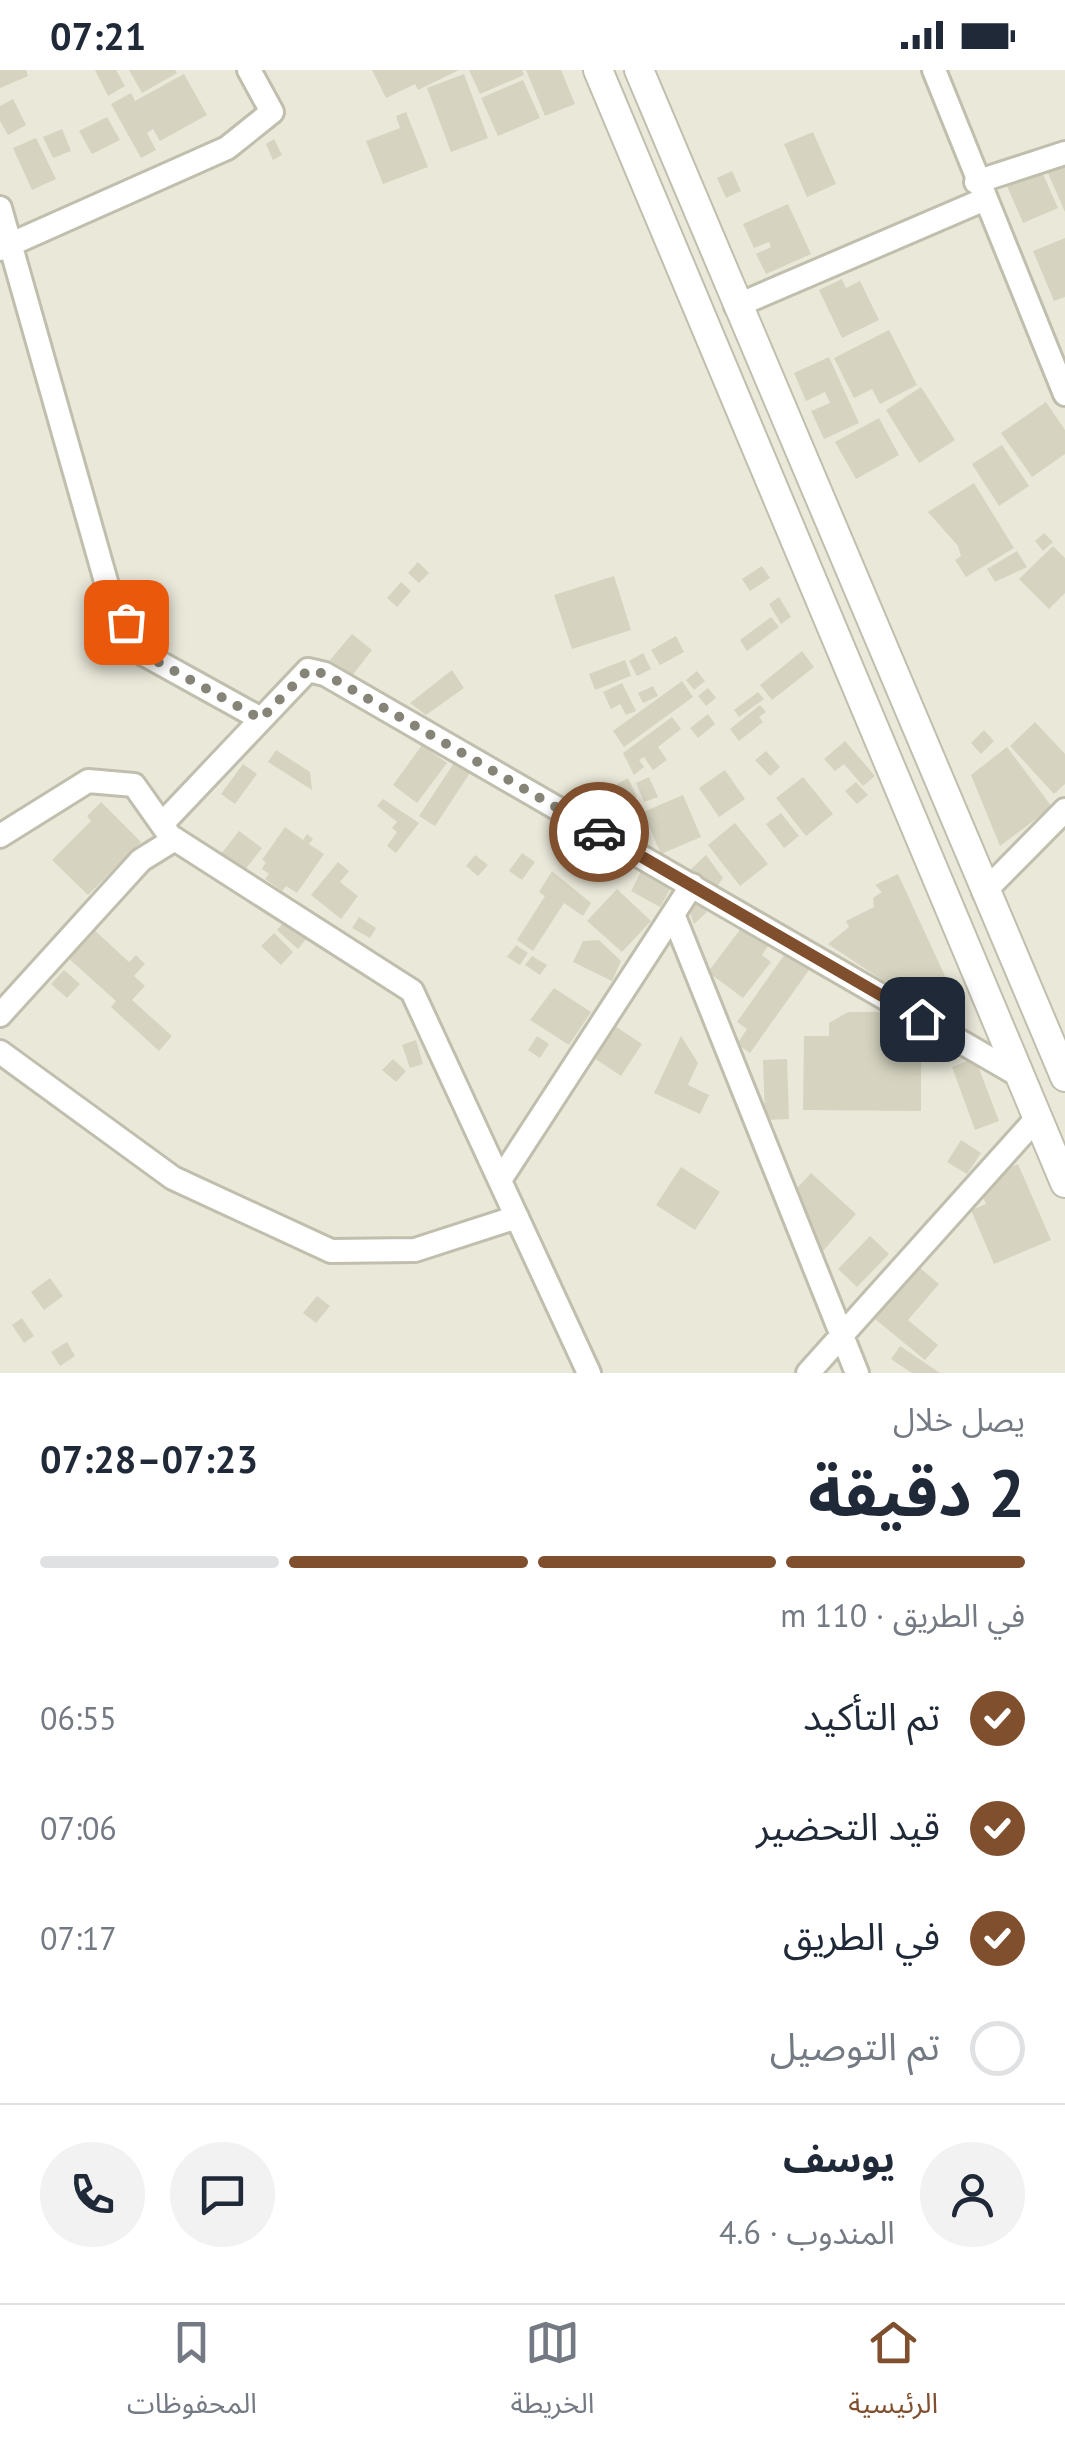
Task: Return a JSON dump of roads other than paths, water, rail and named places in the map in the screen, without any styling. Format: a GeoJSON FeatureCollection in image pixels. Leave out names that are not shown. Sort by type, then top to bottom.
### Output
{"type":"FeatureCollection","features":[{"type":"Feature","properties":{"kind":"street"},"geometry":{"type":"LineString","coordinates":[[5,246],[226,148],[272,112],[248,70]]}},
{"type":"Feature","properties":{"kind":"street"},"geometry":{"type":"LineString","coordinates":[[598,70],[1065,1183]]}},
{"type":"Feature","properties":{"kind":"street"},"geometry":{"type":"LineString","coordinates":[[638,70],[1065,1076]]}},
{"type":"Feature","properties":{"kind":"street"},"geometry":{"type":"LineString","coordinates":[[934,70],[1065,394]]}},
{"type":"Feature","properties":{"kind":"street"},"geometry":{"type":"LineString","coordinates":[[736,306],[1065,153]]}},
{"type":"Feature","properties":{"kind":"street"},"geometry":{"type":"LineString","coordinates":[[0,208],[5,246],[110,592],[142,653],[261,719]]}},
{"type":"Feature","properties":{"kind":"street"},"geometry":{"type":"LineString","coordinates":[[0,1015],[169,832],[261,719],[308,670],[325,674],[1020,1076]]}},
{"type":"Feature","properties":{"kind":"street"},"geometry":{"type":"LineString","coordinates":[[0,836],[88,781],[134,785],[169,832],[412,991],[589,1373]]}},
{"type":"Feature","properties":{"kind":"street"},"geometry":{"type":"LineString","coordinates":[[984,892],[1065,810]]}},
{"type":"Feature","properties":{"kind":"street"},"geometry":{"type":"LineString","coordinates":[[500,1180],[692,885]]}},
{"type":"Feature","properties":{"kind":"street"},"geometry":{"type":"LineString","coordinates":[[673,914],[857,1373]]}},
{"type":"Feature","properties":{"kind":"street"},"geometry":{"type":"LineString","coordinates":[[0,1052],[173,1178],[331,1251],[415,1250],[517,1217]]}},
{"type":"Feature","properties":{"kind":"street"},"geometry":{"type":"LineString","coordinates":[[808,1373],[1037,1118]]}}]}
